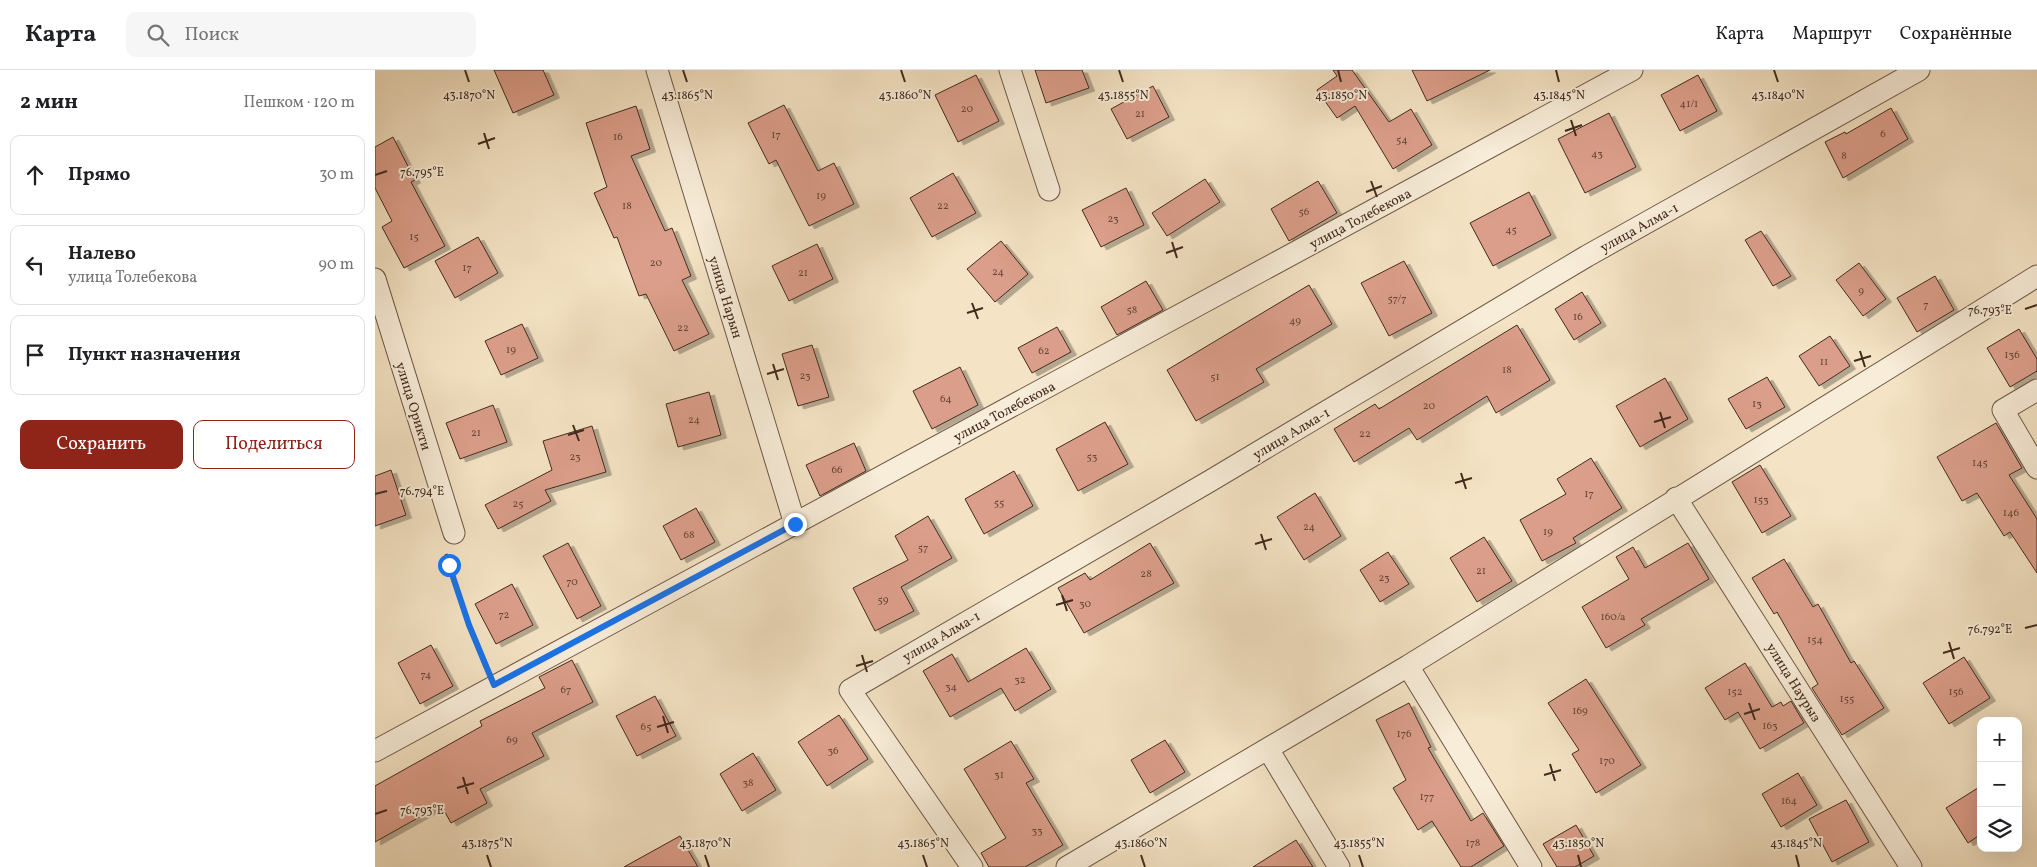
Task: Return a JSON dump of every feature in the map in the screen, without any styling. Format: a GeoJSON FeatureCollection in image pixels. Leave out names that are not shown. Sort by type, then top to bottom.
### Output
{"type":"FeatureCollection","features":[{"type":"Feature","properties":{"kind":"street","name":"улица Нарын"},"geometry":{"type":"LineString","coordinates":[[657,70],[795,524]]}},
{"type":"Feature","properties":{"kind":"street"},"geometry":{"type":"LineString","coordinates":[[1009,70],[1049,190]]}},
{"type":"Feature","properties":{"kind":"street","name":"улица Толебекова"},"geometry":{"type":"LineString","coordinates":[[375,750],[1632,70]]}},
{"type":"Feature","properties":{"kind":"street","name":"улица Алма-1"},"geometry":{"type":"LineString","coordinates":[[972,867],[850,690],[1210,481],[1587,256],[1919,70]]}},
{"type":"Feature","properties":{"kind":"street"},"geometry":{"type":"LineString","coordinates":[[1067,867],[1408,666],[2037,276]]}},
{"type":"Feature","properties":{"kind":"street","name":"улица Орикти"},"geometry":{"type":"LineString","coordinates":[[375,279],[454,533]]}},
{"type":"Feature","properties":{"kind":"street"},"geometry":{"type":"LineString","coordinates":[[2037,390],[2003,410],[2037,468]]}},
{"type":"Feature","properties":{"kind":"street","name":"улица Наурыз"},"geometry":{"type":"LineString","coordinates":[[1677,498],[1911,867]]}},
{"type":"Feature","properties":{"kind":"street"},"geometry":{"type":"LineString","coordinates":[[1408,666],[1531,867]]}},
{"type":"Feature","properties":{"kind":"street"},"geometry":{"type":"LineString","coordinates":[[1269,749],[1339,867]]}},
{"type":"Feature","properties":{"kind":"path"},"geometry":{"type":"LineString","coordinates":[[454,533],[448,537],[444,547],[469,625],[494,685]]}},
{"type":"Feature","properties":{"kind":"building"},"geometry":{"type":"Polygon","coordinates":[[[494,70],[543,70],[554,95],[513,113],[494,70]]]}},
{"type":"Feature","properties":{"kind":"building"},"geometry":{"type":"Polygon","coordinates":[[[1035,70],[1082,70],[1089,88],[1046,103],[1035,70]]]}},
{"type":"Feature","properties":{"kind":"building"},"geometry":{"type":"Polygon","coordinates":[[[1333,70],[1352,70],[1389,122],[1411,109],[1432,145],[1393,169],[1355,106],[1337,118],[1317,90],[1337,76],[1333,70]]]}},
{"type":"Feature","properties":{"kind":"building"},"geometry":{"type":"Polygon","coordinates":[[[1412,70],[1490,70],[1427,101],[1412,70]]]}},
{"type":"Feature","properties":{"kind":"building"},"geometry":{"type":"Polygon","coordinates":[[[976,75],[999,121],[958,142],[935,95],[976,75]]]}},
{"type":"Feature","properties":{"kind":"building"},"geometry":{"type":"Polygon","coordinates":[[[1698,75],[1717,111],[1680,131],[1661,95],[1698,75]]]}},
{"type":"Feature","properties":{"kind":"building"},"geometry":{"type":"Polygon","coordinates":[[[1153,86],[1169,117],[1127,139],[1111,109],[1153,86]]]}},
{"type":"Feature","properties":{"kind":"building"},"geometry":{"type":"Polygon","coordinates":[[[784,105],[818,171],[834,163],[854,204],[809,226],[776,160],[769,164],[748,123],[784,105]]]}},
{"type":"Feature","properties":{"kind":"building"},"geometry":{"type":"Polygon","coordinates":[[[636,106],[650,149],[631,156],[665,231],[672,228],[691,276],[682,280],[709,334],[674,351],[646,294],[639,296],[617,237],[614,238],[594,193],[607,187],[586,123],[636,106]]]}},
{"type":"Feature","properties":{"kind":"building"},"geometry":{"type":"Polygon","coordinates":[[[1891,108],[1908,139],[1843,178],[1825,142],[1845,132],[1846,134],[1891,108]]]}},
{"type":"Feature","properties":{"kind":"building"},"geometry":{"type":"Polygon","coordinates":[[[1609,113],[1636,167],[1585,193],[1558,139],[1609,113]]]}},
{"type":"Feature","properties":{"kind":"building"},"geometry":{"type":"Polygon","coordinates":[[[393,137],[415,180],[411,182],[445,246],[404,268],[382,227],[392,221],[375,188],[375,147],[393,137]]]}},
{"type":"Feature","properties":{"kind":"building"},"geometry":{"type":"Polygon","coordinates":[[[953,173],[976,213],[932,237],[910,198],[953,173]]]}},
{"type":"Feature","properties":{"kind":"building"},"geometry":{"type":"Polygon","coordinates":[[[1205,179],[1220,202],[1167,236],[1152,213],[1205,179]]]}},
{"type":"Feature","properties":{"kind":"building"},"geometry":{"type":"Polygon","coordinates":[[[1318,181],[1337,213],[1289,241],[1271,209],[1318,181]]]}},
{"type":"Feature","properties":{"kind":"building"},"geometry":{"type":"Polygon","coordinates":[[[1126,188],[1144,225],[1101,247],[1082,210],[1126,188]]]}},
{"type":"Feature","properties":{"kind":"building"},"geometry":{"type":"Polygon","coordinates":[[[1529,192],[1551,235],[1493,266],[1470,223],[1529,192]]]}},
{"type":"Feature","properties":{"kind":"building"},"geometry":{"type":"Polygon","coordinates":[[[1761,231],[1791,276],[1773,286],[1745,240],[1761,231]]]}},
{"type":"Feature","properties":{"kind":"building"},"geometry":{"type":"Polygon","coordinates":[[[478,237],[498,273],[455,298],[435,261],[478,237]]]}},
{"type":"Feature","properties":{"kind":"building"},"geometry":{"type":"Polygon","coordinates":[[[1001,241],[1028,274],[995,302],[967,269],[1001,241]]]}},
{"type":"Feature","properties":{"kind":"building"},"geometry":{"type":"Polygon","coordinates":[[[817,244],[833,279],[789,301],[772,266],[817,244]]]}},
{"type":"Feature","properties":{"kind":"building"},"geometry":{"type":"Polygon","coordinates":[[[1404,261],[1432,313],[1389,336],[1361,283],[1404,261]]]}},
{"type":"Feature","properties":{"kind":"building"},"geometry":{"type":"Polygon","coordinates":[[[1859,263],[1886,299],[1863,316],[1836,280],[1859,263]]]}},
{"type":"Feature","properties":{"kind":"building"},"geometry":{"type":"Polygon","coordinates":[[[1935,276],[1954,310],[1917,332],[1897,298],[1935,276]]]}},
{"type":"Feature","properties":{"kind":"building"},"geometry":{"type":"Polygon","coordinates":[[[1146,281],[1163,310],[1117,335],[1101,307],[1146,281]]]}},
{"type":"Feature","properties":{"kind":"building"},"geometry":{"type":"Polygon","coordinates":[[[1309,285],[1332,324],[1256,369],[1264,382],[1196,421],[1167,370],[1309,285]]]}},
{"type":"Feature","properties":{"kind":"building"},"geometry":{"type":"Polygon","coordinates":[[[1582,292],[1601,323],[1574,340],[1555,309],[1582,292]]]}},
{"type":"Feature","properties":{"kind":"building"},"geometry":{"type":"Polygon","coordinates":[[[522,324],[538,358],[501,375],[485,341],[522,324]]]}},
{"type":"Feature","properties":{"kind":"building"},"geometry":{"type":"Polygon","coordinates":[[[1517,325],[1550,380],[1496,413],[1487,396],[1417,440],[1409,428],[1354,462],[1334,429],[1375,404],[1379,409],[1517,325]]]}},
{"type":"Feature","properties":{"kind":"building"},"geometry":{"type":"Polygon","coordinates":[[[1057,327],[1071,352],[1032,373],[1018,348],[1057,327]]]}},
{"type":"Feature","properties":{"kind":"building"},"geometry":{"type":"Polygon","coordinates":[[[2019,329],[2037,359],[2037,371],[2010,387],[1987,348],[2019,329]]]}},
{"type":"Feature","properties":{"kind":"building"},"geometry":{"type":"Polygon","coordinates":[[[1830,336],[1850,366],[1819,386],[1799,356],[1830,336]]]}},
{"type":"Feature","properties":{"kind":"building"},"geometry":{"type":"Polygon","coordinates":[[[812,345],[829,397],[798,406],[782,354],[812,345]]]}},
{"type":"Feature","properties":{"kind":"building"},"geometry":{"type":"Polygon","coordinates":[[[960,367],[978,405],[932,429],[913,391],[960,367]]]}},
{"type":"Feature","properties":{"kind":"building"},"geometry":{"type":"Polygon","coordinates":[[[1767,377],[1785,407],[1746,429],[1728,399],[1767,377]]]}},
{"type":"Feature","properties":{"kind":"building"},"geometry":{"type":"Polygon","coordinates":[[[1665,378],[1688,419],[1640,447],[1616,406],[1665,378]]]}},
{"type":"Feature","properties":{"kind":"building"},"geometry":{"type":"Polygon","coordinates":[[[709,392],[721,435],[678,447],[666,404],[709,392]]]}},
{"type":"Feature","properties":{"kind":"building"},"geometry":{"type":"Polygon","coordinates":[[[493,405],[507,442],[460,459],[446,423],[493,405]]]}},
{"type":"Feature","properties":{"kind":"building"},"geometry":{"type":"Polygon","coordinates":[[[1105,422],[1128,464],[1078,491],[1056,449],[1105,422]]]}},
{"type":"Feature","properties":{"kind":"building"},"geometry":{"type":"Polygon","coordinates":[[[1996,423],[2022,468],[2009,475],[2037,519],[2037,573],[2010,532],[2004,536],[1977,493],[1962,501],[1937,457],[1996,423]]]}},
{"type":"Feature","properties":{"kind":"building"},"geometry":{"type":"Polygon","coordinates":[[[592,426],[606,472],[545,490],[551,501],[498,529],[485,505],[552,470],[543,441],[592,426]]]}},
{"type":"Feature","properties":{"kind":"building"},"geometry":{"type":"Polygon","coordinates":[[[854,443],[866,471],[820,496],[806,465],[854,443]]]}},
{"type":"Feature","properties":{"kind":"building"},"geometry":{"type":"Polygon","coordinates":[[[1591,458],[1622,508],[1573,538],[1576,543],[1542,561],[1520,520],[1566,494],[1557,479],[1591,458]]]}},
{"type":"Feature","properties":{"kind":"building"},"geometry":{"type":"Polygon","coordinates":[[[1760,465],[1791,516],[1762,533],[1732,482],[1760,465]]]}},
{"type":"Feature","properties":{"kind":"building"},"geometry":{"type":"Polygon","coordinates":[[[391,470],[406,515],[375,526],[375,476],[391,470]]]}},
{"type":"Feature","properties":{"kind":"building"},"geometry":{"type":"Polygon","coordinates":[[[1014,471],[1033,506],[984,534],[965,499],[1014,471]]]}},
{"type":"Feature","properties":{"kind":"building"},"geometry":{"type":"Polygon","coordinates":[[[1315,493],[1341,536],[1304,560],[1277,517],[1315,493]]]}},
{"type":"Feature","properties":{"kind":"building"},"geometry":{"type":"Polygon","coordinates":[[[696,508],[715,542],[681,560],[663,526],[696,508]]]}},
{"type":"Feature","properties":{"kind":"building"},"geometry":{"type":"Polygon","coordinates":[[[928,516],[952,558],[901,587],[914,611],[875,631],[853,588],[908,560],[895,536],[928,516]]]}},
{"type":"Feature","properties":{"kind":"building"},"geometry":{"type":"Polygon","coordinates":[[[1484,537],[1512,581],[1477,602],[1450,558],[1484,537]]]}},
{"type":"Feature","properties":{"kind":"building"},"geometry":{"type":"Polygon","coordinates":[[[568,543],[601,606],[577,619],[543,556],[568,543]]]}},
{"type":"Feature","properties":{"kind":"building"},"geometry":{"type":"Polygon","coordinates":[[[1150,543],[1174,583],[1084,633],[1058,588],[1085,573],[1090,580],[1150,543]]]}},
{"type":"Feature","properties":{"kind":"building"},"geometry":{"type":"Polygon","coordinates":[[[1688,543],[1709,579],[1641,619],[1645,625],[1606,648],[1582,607],[1629,579],[1616,557],[1633,547],[1645,568],[1688,543]]]}},
{"type":"Feature","properties":{"kind":"building"},"geometry":{"type":"Polygon","coordinates":[[[1388,552],[1409,584],[1380,602],[1360,570],[1388,552]]]}},
{"type":"Feature","properties":{"kind":"building"},"geometry":{"type":"Polygon","coordinates":[[[1784,559],[1813,607],[1818,604],[1851,663],[1854,661],[1884,708],[1842,735],[1812,688],[1818,684],[1777,612],[1774,614],[1752,578],[1784,559]]]}},
{"type":"Feature","properties":{"kind":"building"},"geometry":{"type":"Polygon","coordinates":[[[512,584],[533,625],[496,644],[475,604],[512,584]]]}},
{"type":"Feature","properties":{"kind":"building"},"geometry":{"type":"Polygon","coordinates":[[[431,645],[453,686],[420,704],[398,663],[431,645]]]}},
{"type":"Feature","properties":{"kind":"building"},"geometry":{"type":"Polygon","coordinates":[[[1026,648],[1051,689],[1015,711],[1001,688],[950,717],[923,671],[952,654],[968,682],[1026,648]]]}},
{"type":"Feature","properties":{"kind":"building"},"geometry":{"type":"Polygon","coordinates":[[[1964,657],[1990,698],[1949,724],[1923,683],[1964,657]]]}},
{"type":"Feature","properties":{"kind":"building"},"geometry":{"type":"Polygon","coordinates":[[[572,660],[593,702],[532,733],[544,756],[480,789],[487,803],[451,823],[441,805],[375,842],[375,786],[482,726],[480,721],[545,688],[539,677],[572,660]]]}},
{"type":"Feature","properties":{"kind":"building"},"geometry":{"type":"Polygon","coordinates":[[[1745,663],[1772,707],[1781,702],[1783,706],[1791,701],[1804,723],[1760,749],[1738,712],[1725,720],[1705,688],[1745,663]]]}},
{"type":"Feature","properties":{"kind":"building"},"geometry":{"type":"Polygon","coordinates":[[[1586,679],[1641,765],[1596,793],[1572,754],[1579,750],[1548,703],[1586,679]]]}},
{"type":"Feature","properties":{"kind":"building"},"geometry":{"type":"Polygon","coordinates":[[[655,696],[676,736],[637,756],[616,716],[655,696]]]}},
{"type":"Feature","properties":{"kind":"building"},"geometry":{"type":"Polygon","coordinates":[[[1409,703],[1431,747],[1428,748],[1471,821],[1483,813],[1504,846],[1471,867],[1461,867],[1432,821],[1418,830],[1393,788],[1406,780],[1376,720],[1409,703]]]}},
{"type":"Feature","properties":{"kind":"building"},"geometry":{"type":"Polygon","coordinates":[[[839,715],[868,759],[827,786],[798,742],[839,715]]]}},
{"type":"Feature","properties":{"kind":"building"},"geometry":{"type":"Polygon","coordinates":[[[1165,740],[1185,772],[1150,793],[1131,760],[1165,740]]]}},
{"type":"Feature","properties":{"kind":"building"},"geometry":{"type":"Polygon","coordinates":[[[1011,741],[1034,779],[1026,783],[1063,845],[1025,867],[989,867],[981,853],[1006,838],[964,769],[1011,741]]]}},
{"type":"Feature","properties":{"kind":"building"},"geometry":{"type":"Polygon","coordinates":[[[753,753],[776,790],[742,811],[720,774],[753,753]]]}},
{"type":"Feature","properties":{"kind":"building"},"geometry":{"type":"Polygon","coordinates":[[[1798,773],[1817,805],[1781,827],[1762,794],[1798,773]]]}},
{"type":"Feature","properties":{"kind":"building"},"geometry":{"type":"Polygon","coordinates":[[[1977,789],[1977,837],[1968,843],[1946,808],[1977,789]]]}},
{"type":"Feature","properties":{"kind":"building"},"geometry":{"type":"Polygon","coordinates":[[[1846,800],[1869,842],[1832,862],[1809,819],[1846,800]]]}},
{"type":"Feature","properties":{"kind":"building"},"geometry":{"type":"Polygon","coordinates":[[[1576,825],[1594,856],[1575,867],[1557,867],[1543,844],[1576,825]]]}},
{"type":"Feature","properties":{"kind":"building"},"geometry":{"type":"Polygon","coordinates":[[[680,836],[698,867],[624,867],[680,836]]]}},
{"type":"Feature","properties":{"kind":"building"},"geometry":{"type":"Polygon","coordinates":[[[1296,840],[1313,867],[1253,867],[1296,840]]]}},
{"type":"Feature","properties":{"kind":"route"},"geometry":{"type":"LineString","coordinates":[[449,565],[469,625],[494,685],[795,524]]}}]}
